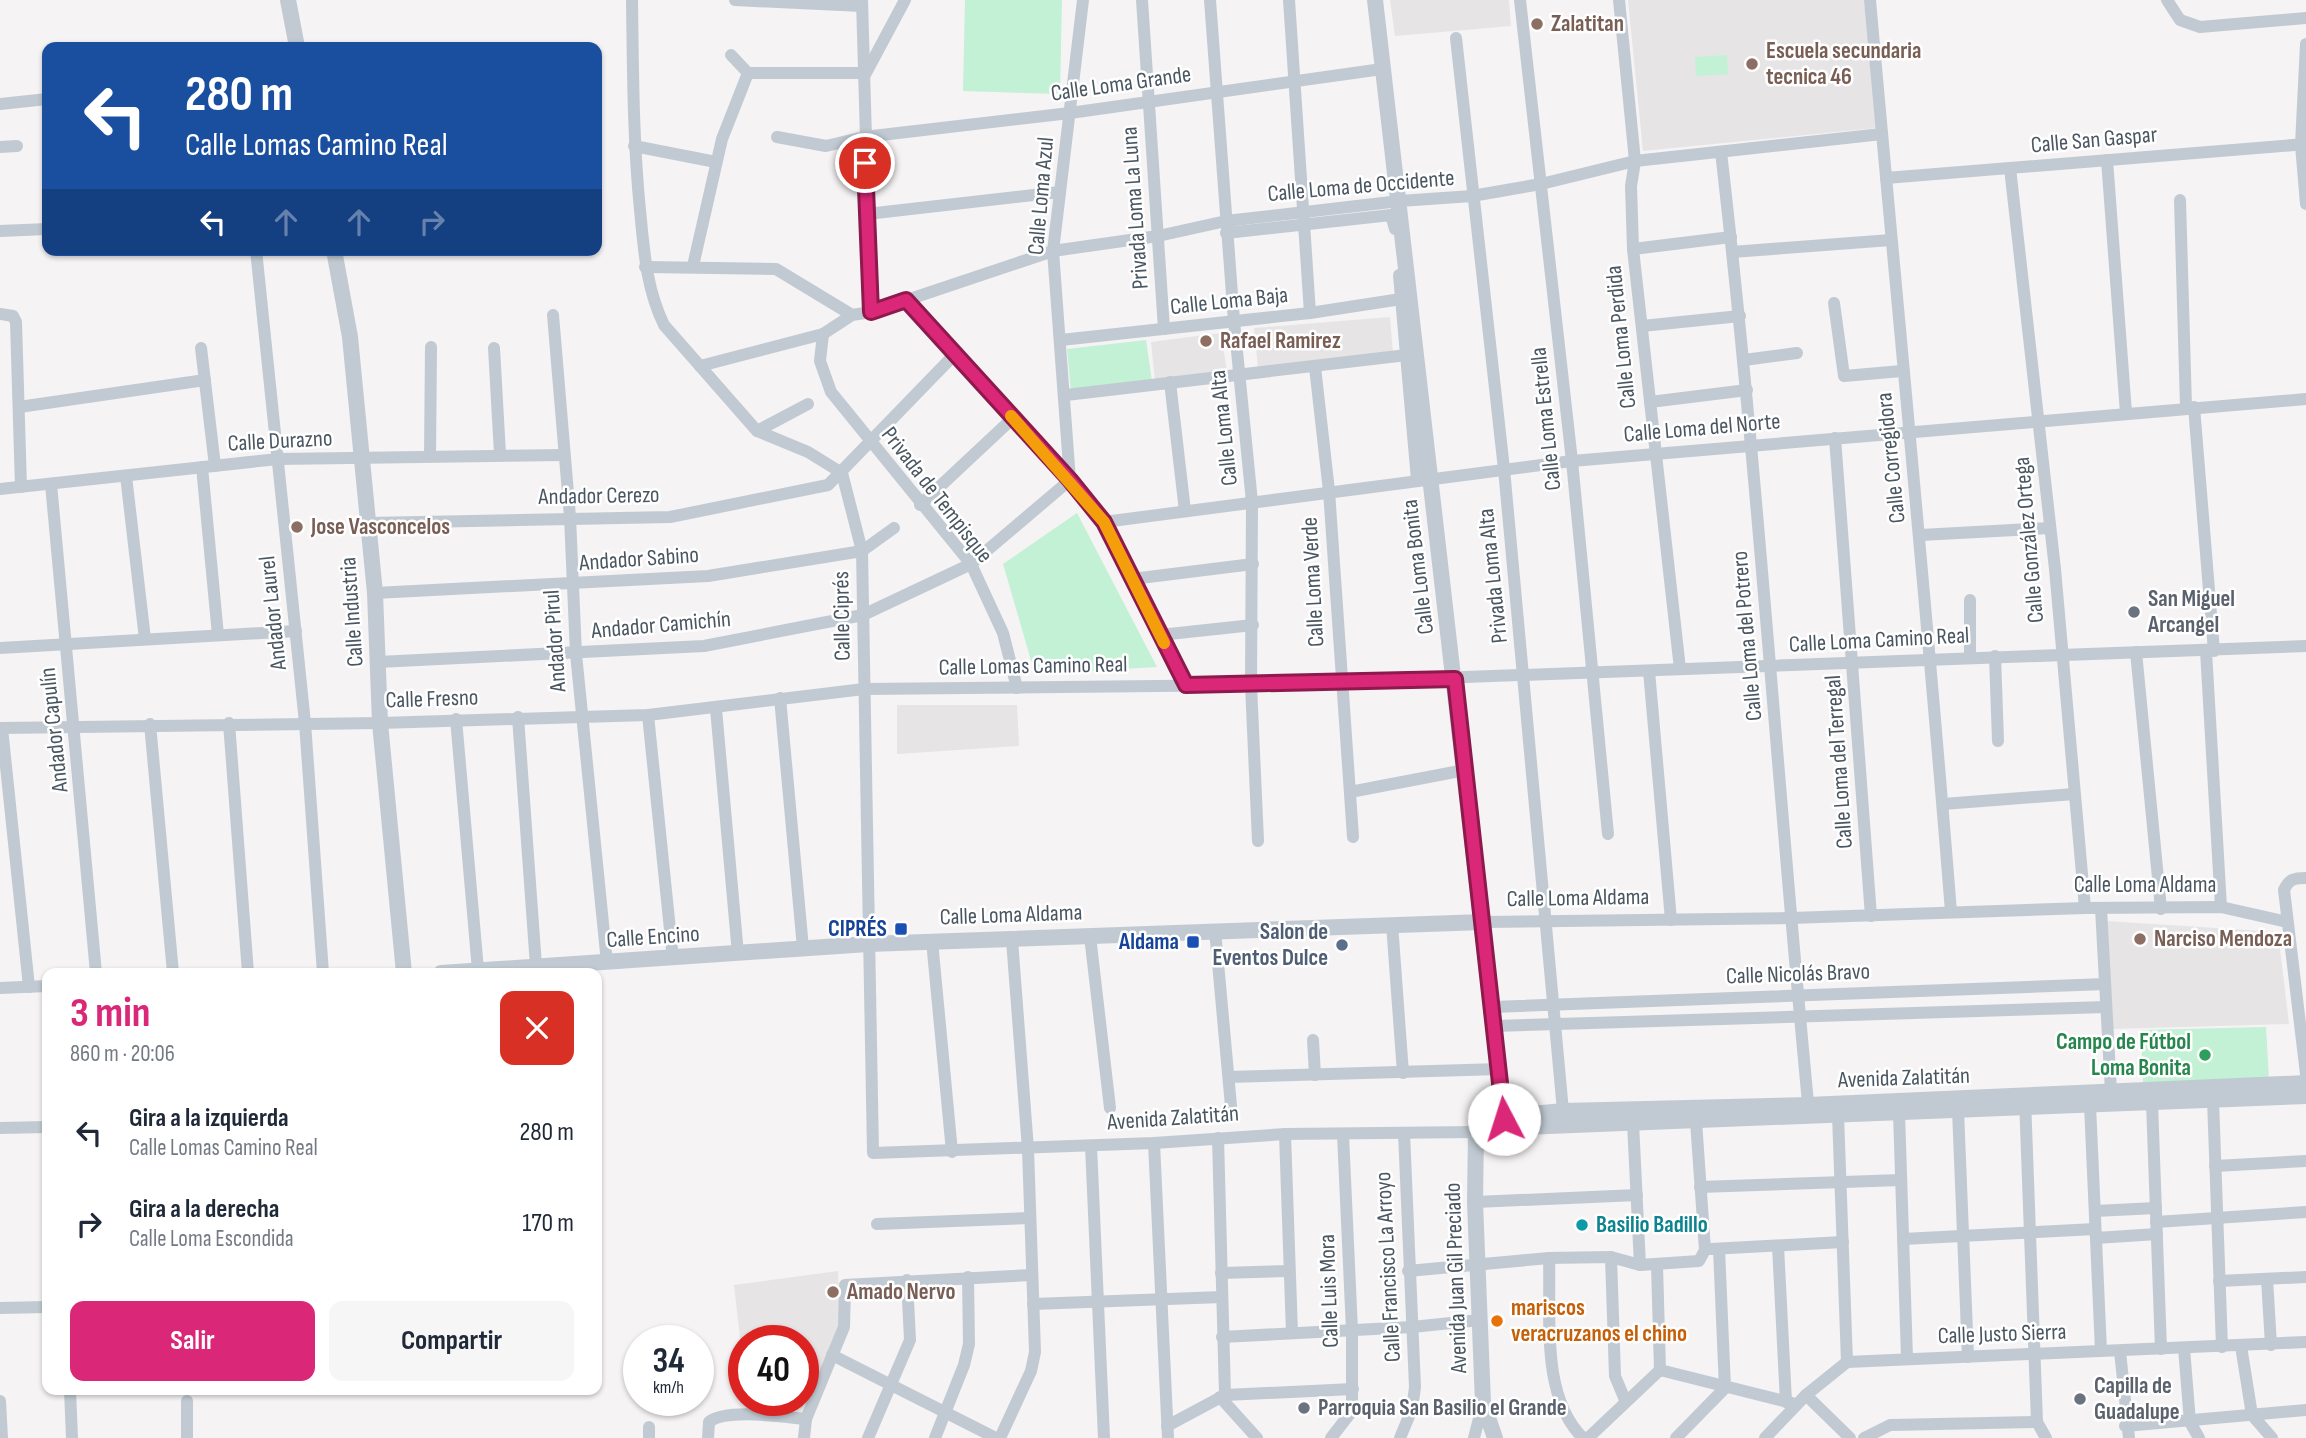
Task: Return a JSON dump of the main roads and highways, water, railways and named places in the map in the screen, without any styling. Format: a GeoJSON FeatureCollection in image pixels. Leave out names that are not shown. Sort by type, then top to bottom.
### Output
{"type":"FeatureCollection","features":[{"type":"Feature","properties":{"kind":"place","name":"Zalatitan"},"geometry":{"type":"Point","coordinates":[1537,24]}},
{"type":"Feature","properties":{"kind":"place","name":"Escuela secundaria tecnica 46"},"geometry":{"type":"Point","coordinates":[1752,64]}},
{"type":"Feature","properties":{"kind":"place","name":"Rafael Ramirez"},"geometry":{"type":"Point","coordinates":[1206,341]}},
{"type":"Feature","properties":{"kind":"place","name":"Jose Vasconcelos"},"geometry":{"type":"Point","coordinates":[297,527]}},
{"type":"Feature","properties":{"kind":"place","name":"San Miguel Arcangel"},"geometry":{"type":"Point","coordinates":[2134,612]}},
{"type":"Feature","properties":{"kind":"place","name":"CIPRÉS"},"geometry":{"type":"Point","coordinates":[901,929]}},
{"type":"Feature","properties":{"kind":"place","name":"Narciso Mendoza"},"geometry":{"type":"Point","coordinates":[2140,939]}},
{"type":"Feature","properties":{"kind":"place","name":"Aldama"},"geometry":{"type":"Point","coordinates":[1193,942]}},
{"type":"Feature","properties":{"kind":"place","name":"Salon de Eventos Dulce"},"geometry":{"type":"Point","coordinates":[1342,945]}},
{"type":"Feature","properties":{"kind":"place","name":"Campo de Fútbol Loma Bonita"},"geometry":{"type":"Point","coordinates":[2205,1055]}},
{"type":"Feature","properties":{"kind":"place","name":"Basilio Badillo"},"geometry":{"type":"Point","coordinates":[1582,1225]}},
{"type":"Feature","properties":{"kind":"place","name":"Amado Nervo"},"geometry":{"type":"Point","coordinates":[833,1292]}},
{"type":"Feature","properties":{"kind":"place","name":"mariscos veracruzanos el chino"},"geometry":{"type":"Point","coordinates":[1497,1321]}},
{"type":"Feature","properties":{"kind":"place","name":"Capilla de Guadalupe"},"geometry":{"type":"Point","coordinates":[2080,1399]}},
{"type":"Feature","properties":{"kind":"place","name":"Parroquia San Basilio el Grande"},"geometry":{"type":"Point","coordinates":[1304,1408]}}]}
